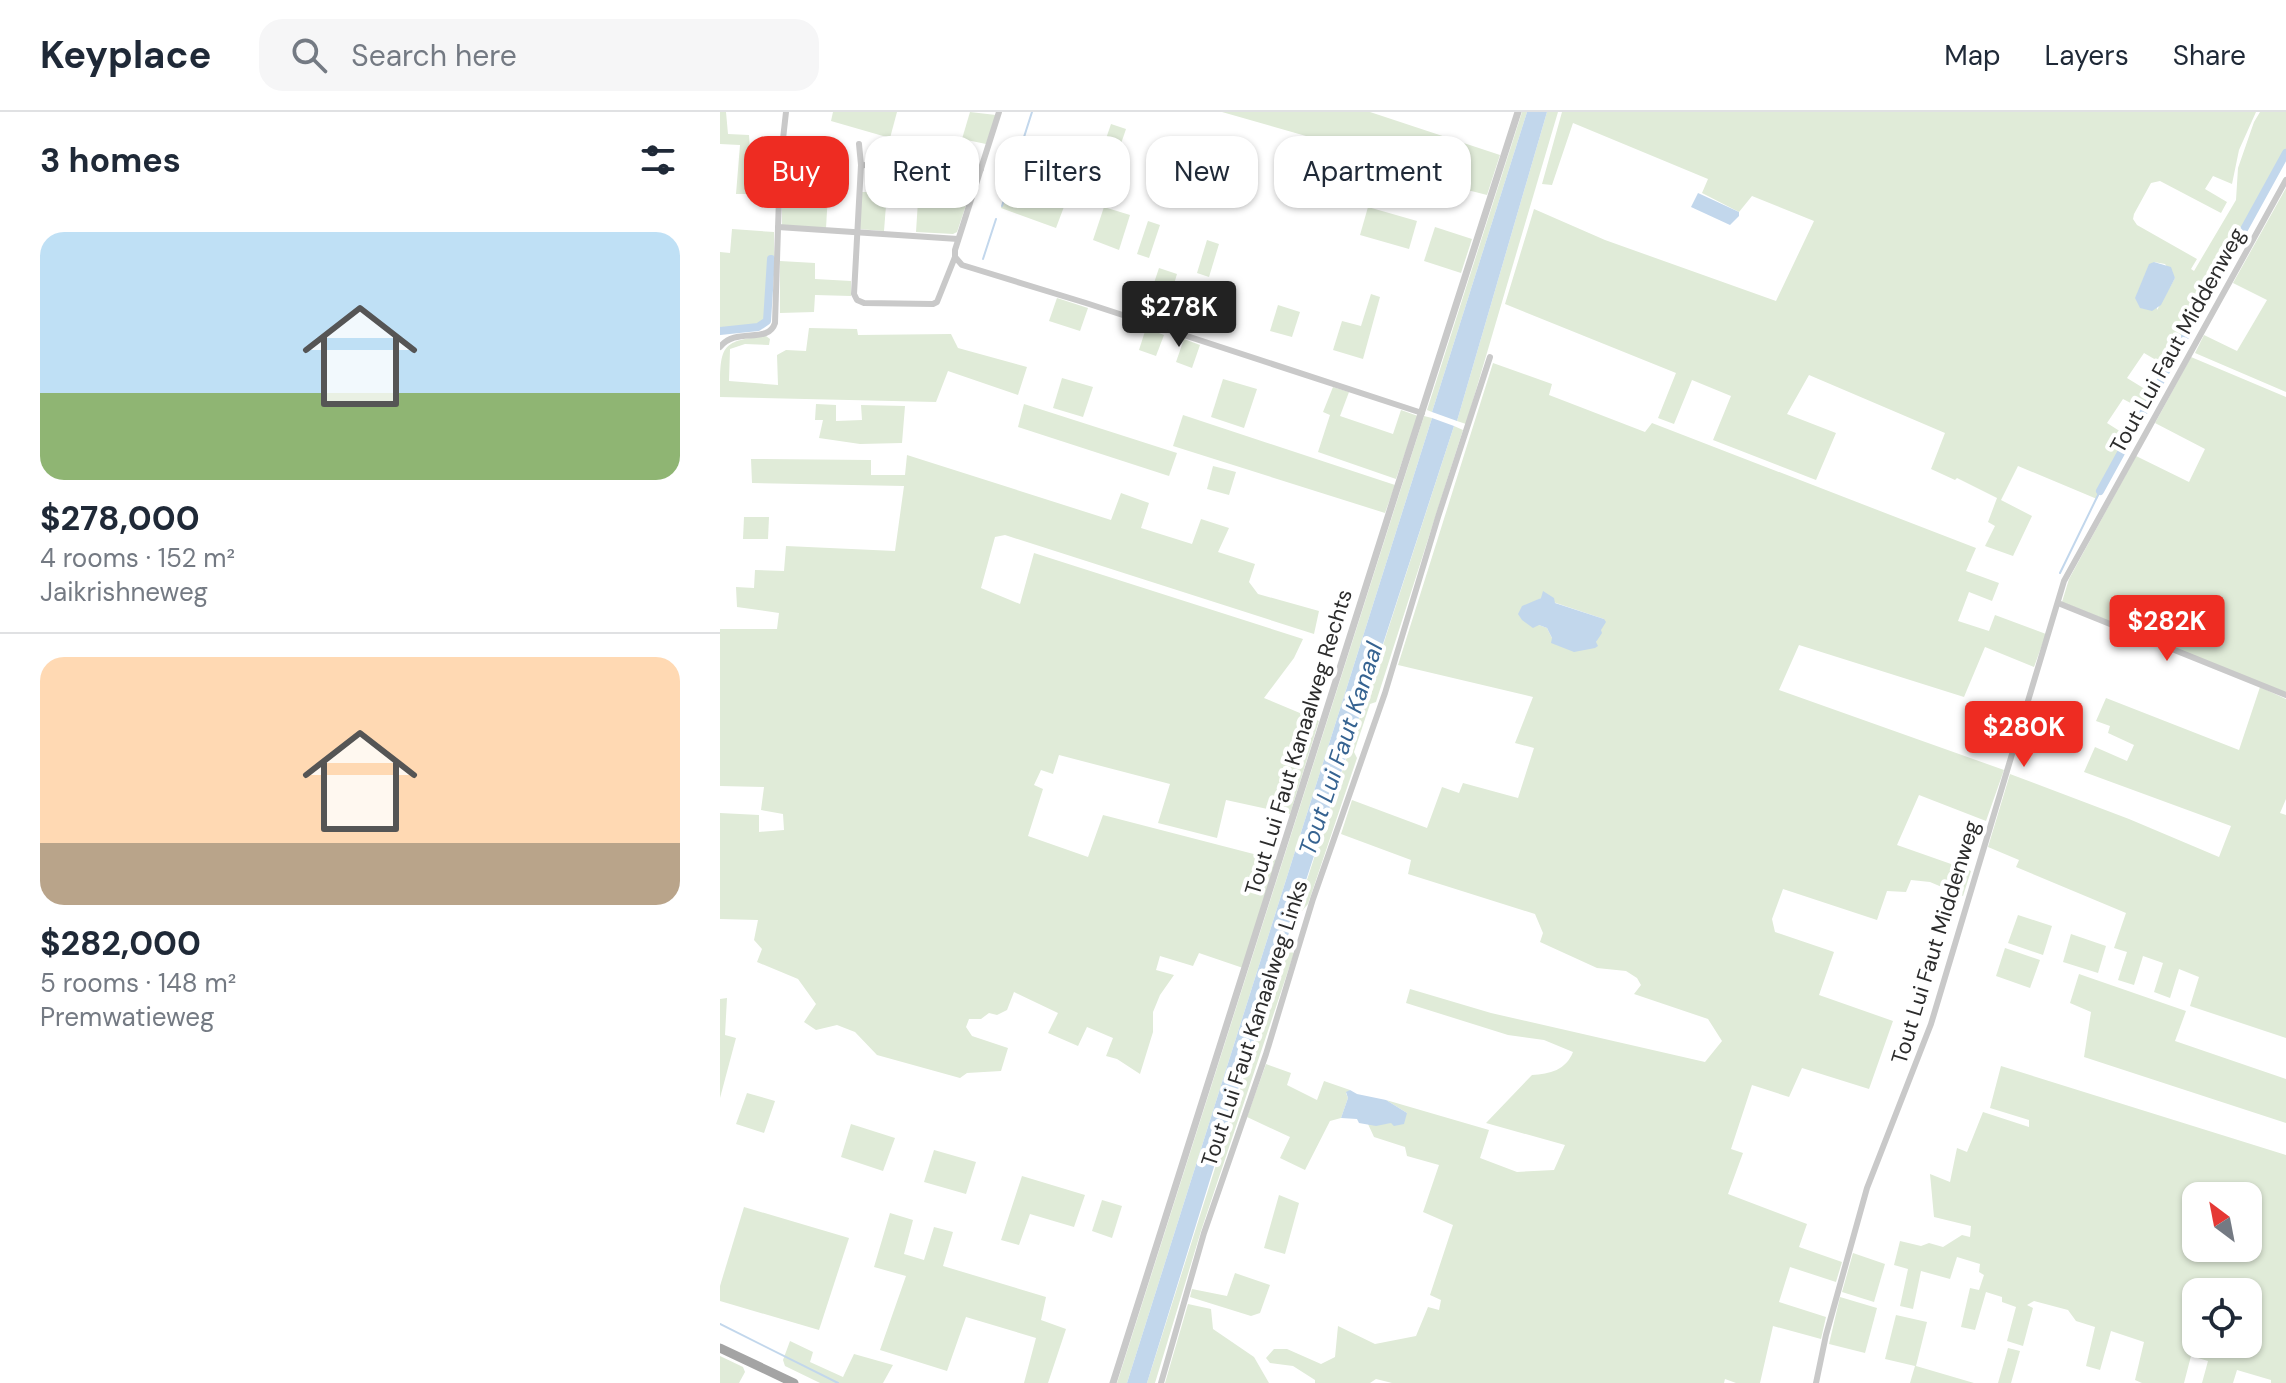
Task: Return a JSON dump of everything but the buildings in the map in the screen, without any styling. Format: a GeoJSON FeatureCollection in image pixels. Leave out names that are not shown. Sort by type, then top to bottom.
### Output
{"type":"FeatureCollection","features":[{"type":"Feature","properties":{"kind":"main road"},"geometry":{"type":"LineString","coordinates":[[720,1348],[794,1383]]}},
{"type":"Feature","properties":{"kind":"street"},"geometry":{"type":"LineString","coordinates":[[720,347],[733,335],[768,334],[775,323],[786,112]]}},
{"type":"Feature","properties":{"kind":"street"},"geometry":{"type":"LineString","coordinates":[[859,144],[861,165],[854,294],[857,300],[864,303],[937,302],[955,257],[999,112]]}},
{"type":"Feature","properties":{"kind":"street","name":"Tout Lui Faut Kanaalweg Rechts"},"geometry":{"type":"LineString","coordinates":[[1113,1383],[1518,112]]}},
{"type":"Feature","properties":{"kind":"street"},"geometry":{"type":"LineString","coordinates":[[861,165],[981,169]]}},
{"type":"Feature","properties":{"kind":"street","name":"Tout Lui Faut Middenweg"},"geometry":{"type":"LineString","coordinates":[[1816,1383],[1826,1335],[1867,1188],[1931,1024],[2064,581],[2286,180]]}},
{"type":"Feature","properties":{"kind":"street"},"geometry":{"type":"LineString","coordinates":[[778,227],[958,239]]}},
{"type":"Feature","properties":{"kind":"street"},"geometry":{"type":"LineString","coordinates":[[955,257],[962,265],[1422,413]]}},
{"type":"Feature","properties":{"kind":"street","name":"Tout Lui Faut Kanaalweg Links"},"geometry":{"type":"LineString","coordinates":[[1161,1383],[1204,1233],[1266,1054],[1313,899],[1385,693],[1490,357]]}},
{"type":"Feature","properties":{"kind":"street"},"geometry":{"type":"LineString","coordinates":[[2058,603],[2286,695]]}},
{"type":"Feature","properties":{"kind":"green space"},"geometry":{"type":"Polygon","coordinates":[[[720,112],[726,112],[728,134],[749,135],[744,136],[744,194],[736,194],[740,145],[720,144],[720,112]]]}},
{"type":"Feature","properties":{"kind":"green space"},"geometry":{"type":"Polygon","coordinates":[[[833,112],[897,112],[891,136],[831,121],[833,112]]]}},
{"type":"Feature","properties":{"kind":"green space"},"geometry":{"type":"Polygon","coordinates":[[[970,112],[996,115],[986,144],[979,143],[979,136],[963,136],[970,112]]]}},
{"type":"Feature","properties":{"kind":"green space"},"geometry":{"type":"Polygon","coordinates":[[[1222,112],[1370,112],[1443,136],[1306,136],[1222,112]]]}},
{"type":"Feature","properties":{"kind":"green space"},"geometry":{"type":"Polygon","coordinates":[[[1522,112],[1527,112],[1432,412],[1427,410],[1522,112]]]}},
{"type":"Feature","properties":{"kind":"green space"},"geometry":{"type":"Polygon","coordinates":[[[1547,112],[1558,112],[1466,424],[1457,421],[1547,112]]]}},
{"type":"Feature","properties":{"kind":"green space"},"geometry":{"type":"Polygon","coordinates":[[[1562,112],[2256,112],[2239,150],[2232,184],[2213,176],[2205,189],[2227,202],[2221,213],[2160,181],[2151,183],[2134,214],[2137,225],[2197,259],[2191,269],[2194,271],[2236,200],[2238,168],[2254,122],[2260,112],[2286,112],[2286,153],[2168,367],[2144,353],[2127,378],[2153,394],[2144,410],[2123,399],[2107,423],[2129,437],[2097,499],[2018,466],[2001,500],[2032,516],[2013,556],[1985,546],[1995,526],[1988,522],[1997,498],[1931,469],[1945,433],[1809,375],[1787,414],[1836,433],[1816,480],[1713,440],[1731,396],[1692,380],[1674,424],[1658,418],[1676,373],[1505,304],[1534,209],[1605,240],[1776,301],[1814,221],[1752,196],[1739,212],[1702,193],[1708,179],[1573,123],[1552,185],[1542,184],[1562,112]],[[2154,262],[2157,310],[2175,278],[2165,264],[2154,262]]]}},
{"type":"Feature","properties":{"kind":"green space"},"geometry":{"type":"Polygon","coordinates":[[[1111,124],[1126,129],[1124,136],[1107,136],[1111,124]]]}},
{"type":"Feature","properties":{"kind":"green space"},"geometry":{"type":"Polygon","coordinates":[[[1471,145],[1500,155],[1487,195],[1471,191],[1471,145]]]}},
{"type":"Feature","properties":{"kind":"green space"},"geometry":{"type":"Polygon","coordinates":[[[2286,188],[2286,392],[2195,353],[2204,335],[2237,351],[2267,300],[2233,283],[2286,188]]]}},
{"type":"Feature","properties":{"kind":"green space"},"geometry":{"type":"Polygon","coordinates":[[[861,192],[865,192],[865,208],[886,208],[884,231],[857,229],[861,192]]]}},
{"type":"Feature","properties":{"kind":"green space"},"geometry":{"type":"Polygon","coordinates":[[[782,208],[827,208],[826,228],[782,225],[782,208]]]}},
{"type":"Feature","properties":{"kind":"green space"},"geometry":{"type":"Polygon","coordinates":[[[918,208],[965,208],[957,232],[953,234],[916,232],[918,208]]]}},
{"type":"Feature","properties":{"kind":"green space"},"geometry":{"type":"Polygon","coordinates":[[[1001,208],[1064,208],[1056,228],[1001,208]]]}},
{"type":"Feature","properties":{"kind":"green space"},"geometry":{"type":"Polygon","coordinates":[[[1104,208],[1130,215],[1119,250],[1093,240],[1104,208]]]}},
{"type":"Feature","properties":{"kind":"green space"},"geometry":{"type":"Polygon","coordinates":[[[1368,208],[1417,221],[1409,249],[1360,235],[1368,208]]]}},
{"type":"Feature","properties":{"kind":"green space"},"geometry":{"type":"Polygon","coordinates":[[[1148,221],[1160,225],[1149,258],[1137,254],[1148,221]]]}},
{"type":"Feature","properties":{"kind":"green space"},"geometry":{"type":"Polygon","coordinates":[[[1435,227],[1472,239],[1461,273],[1424,261],[1435,227]]]}},
{"type":"Feature","properties":{"kind":"green space"},"geometry":{"type":"Polygon","coordinates":[[[732,229],[774,232],[768,315],[767,321],[758,327],[720,331],[720,252],[730,253],[732,229]]]}},
{"type":"Feature","properties":{"kind":"green space"},"geometry":{"type":"Polygon","coordinates":[[[1207,240],[1219,244],[1209,277],[1197,273],[1207,240]]]}},
{"type":"Feature","properties":{"kind":"green space"},"geometry":{"type":"Polygon","coordinates":[[[780,261],[815,263],[815,279],[851,281],[851,296],[815,295],[814,312],[780,313],[780,261]]]}},
{"type":"Feature","properties":{"kind":"green space"},"geometry":{"type":"Polygon","coordinates":[[[1159,268],[1177,274],[1170,297],[1151,292],[1159,268]]]}},
{"type":"Feature","properties":{"kind":"green space"},"geometry":{"type":"Polygon","coordinates":[[[1371,294],[1380,297],[1363,359],[1333,350],[1342,321],[1361,326],[1371,294]]]}},
{"type":"Feature","properties":{"kind":"green space"},"geometry":{"type":"Polygon","coordinates":[[[1057,298],[1088,308],[1080,331],[1049,321],[1057,298]]]}},
{"type":"Feature","properties":{"kind":"green space"},"geometry":{"type":"Polygon","coordinates":[[[1278,305],[1300,312],[1292,337],[1270,331],[1278,305]]]}},
{"type":"Feature","properties":{"kind":"green space"},"geometry":{"type":"Polygon","coordinates":[[[809,328],[857,329],[858,335],[951,334],[958,348],[1027,367],[1018,395],[948,371],[936,402],[720,397],[722,356],[731,344],[766,336],[770,339],[769,345],[745,344],[730,349],[729,381],[778,385],[777,355],[786,350],[806,351],[809,328]]]}},
{"type":"Feature","properties":{"kind":"green space"},"geometry":{"type":"Polygon","coordinates":[[[1146,328],[1164,335],[1156,356],[1139,350],[1146,328]]]}},
{"type":"Feature","properties":{"kind":"green space"},"geometry":{"type":"Polygon","coordinates":[[[1184,339],[1200,345],[1192,368],[1176,362],[1184,339]]]}},
{"type":"Feature","properties":{"kind":"green space"},"geometry":{"type":"Polygon","coordinates":[[[2191,357],[2286,397],[2286,693],[2062,602],[2069,579],[2136,456],[2189,482],[2205,449],[2155,423],[2191,357]]]}},
{"type":"Feature","properties":{"kind":"green space"},"geometry":{"type":"Polygon","coordinates":[[[1493,363],[1552,384],[1549,395],[1645,432],[1652,423],[1976,548],[1966,571],[1999,583],[1992,601],[1969,592],[1958,621],[1989,631],[1995,615],[2046,634],[2034,667],[1985,647],[1964,697],[1799,645],[1779,690],[2004,770],[1986,821],[1919,795],[1897,845],[1971,871],[1963,896],[1930,882],[1911,880],[1906,892],[1887,891],[1877,920],[1783,889],[1772,919],[1775,932],[1834,952],[1819,995],[1893,1021],[1869,1089],[1802,1068],[1789,1097],[1752,1085],[1731,1149],[1743,1153],[1728,1194],[1807,1224],[1799,1247],[1842,1262],[1836,1282],[1790,1267],[1779,1302],[1826,1317],[1821,1339],[1773,1326],[1760,1383],[1736,1383],[1725,1379],[1724,1383],[1392,1383],[1376,1379],[1370,1383],[1315,1383],[1293,1366],[1270,1363],[1266,1358],[1274,1349],[1287,1349],[1321,1364],[1335,1357],[1338,1326],[1375,1344],[1416,1336],[1428,1307],[1439,1310],[1441,1300],[1430,1295],[1453,1225],[1423,1212],[1439,1165],[1407,1156],[1405,1147],[1374,1137],[1368,1124],[1391,1123],[1407,1113],[1386,1100],[1489,1130],[1480,1158],[1517,1172],[1554,1170],[1565,1145],[1486,1123],[1532,1075],[1557,1070],[1573,1052],[1544,1040],[1508,1035],[1406,1003],[1410,989],[1491,1013],[1705,1062],[1722,1041],[1708,1019],[1634,994],[1641,985],[1626,971],[1597,968],[1540,942],[1543,933],[1535,914],[1408,874],[1411,860],[1341,834],[1352,800],[1427,828],[1442,787],[1459,793],[1463,783],[1518,798],[1534,748],[1515,743],[1533,697],[1398,665],[1493,363]],[[1541,598],[1532,603],[1539,625],[1547,628],[1552,638],[1596,642],[1604,619],[1541,598]]]}},
{"type":"Feature","properties":{"kind":"green space"},"geometry":{"type":"Polygon","coordinates":[[[1062,378],[1093,387],[1083,417],[1053,408],[1062,378]]]}},
{"type":"Feature","properties":{"kind":"green space"},"geometry":{"type":"Polygon","coordinates":[[[1223,379],[1257,389],[1244,428],[1211,417],[1223,379]]]}},
{"type":"Feature","properties":{"kind":"green space"},"geometry":{"type":"Polygon","coordinates":[[[1333,387],[1349,392],[1340,416],[1393,434],[1401,410],[1418,416],[1396,479],[1318,452],[1330,415],[1323,412],[1333,387]]]}},
{"type":"Feature","properties":{"kind":"green space"},"geometry":{"type":"Polygon","coordinates":[[[816,404],[836,405],[836,421],[862,420],[861,405],[905,406],[902,443],[860,444],[819,438],[823,420],[815,420],[816,404]]]}},
{"type":"Feature","properties":{"kind":"green space"},"geometry":{"type":"Polygon","coordinates":[[[1024,404],[1177,453],[1169,476],[1018,427],[1024,404]]]}},
{"type":"Feature","properties":{"kind":"green space"},"geometry":{"type":"Polygon","coordinates":[[[1183,415],[1395,485],[1385,513],[1173,446],[1183,415]]]}},
{"type":"Feature","properties":{"kind":"green space"},"geometry":{"type":"Polygon","coordinates":[[[1424,416],[1432,418],[1127,1383],[1117,1383],[1424,416]]]}},
{"type":"Feature","properties":{"kind":"green space"},"geometry":{"type":"Polygon","coordinates":[[[1454,426],[1463,430],[1376,702],[1370,704],[1354,752],[1357,758],[1308,904],[1294,920],[1454,426]]]}},
{"type":"Feature","properties":{"kind":"green space"},"geometry":{"type":"Polygon","coordinates":[[[907,455],[1111,520],[1121,493],[1149,503],[1141,528],[1192,544],[1201,519],[1229,528],[1218,552],[1255,564],[1249,582],[1258,594],[1319,611],[1314,634],[1005,535],[995,537],[981,588],[1020,604],[1034,553],[1303,639],[1294,658],[1264,698],[1319,721],[1290,814],[1226,800],[1217,838],[1158,823],[1170,784],[1059,755],[1053,774],[1041,770],[1034,785],[1043,789],[1028,836],[1088,857],[1103,815],[1277,860],[1243,968],[1199,953],[1193,966],[1160,956],[1156,970],[1174,975],[1153,1012],[1153,1032],[1140,1074],[1117,1059],[1106,1056],[1113,1038],[1087,1027],[1078,1046],[1048,1033],[1058,1013],[1014,992],[1007,1010],[997,1015],[989,1013],[981,1019],[969,1019],[966,1027],[972,1036],[1008,1048],[1001,1071],[967,1073],[960,1078],[877,1055],[855,1032],[837,1025],[816,1030],[804,1022],[816,1004],[798,979],[757,962],[762,949],[754,940],[758,920],[720,919],[720,813],[759,815],[759,832],[784,830],[783,814],[761,810],[764,787],[720,786],[720,629],[777,629],[779,613],[737,607],[736,587],[754,588],[755,570],[784,571],[786,546],[895,551],[904,486],[752,483],[751,459],[871,460],[871,475],[905,475],[907,455]]]}},
{"type":"Feature","properties":{"kind":"green space"},"geometry":{"type":"Polygon","coordinates":[[[1213,466],[1236,472],[1229,495],[1207,489],[1213,466]]]}},
{"type":"Feature","properties":{"kind":"green space"},"geometry":{"type":"Polygon","coordinates":[[[744,517],[769,517],[768,539],[743,539],[744,517]]]}},
{"type":"Feature","properties":{"kind":"green space"},"geometry":{"type":"Polygon","coordinates":[[[2260,687],[2286,699],[2286,799],[2280,813],[2286,815],[2286,1038],[2190,1006],[2199,977],[2179,969],[2170,998],[2154,992],[2163,963],[2143,956],[2134,985],[2118,980],[2127,952],[2114,948],[2126,913],[2016,867],[2019,860],[1988,847],[2010,774],[2219,857],[2231,826],[2084,772],[2095,747],[2127,761],[2134,745],[2108,733],[2110,726],[2096,721],[2106,698],[2239,750],[2260,687]]]}},
{"type":"Feature","properties":{"kind":"green space"},"geometry":{"type":"Polygon","coordinates":[[[2018,915],[2052,926],[2043,955],[2008,943],[2018,915]]]}},
{"type":"Feature","properties":{"kind":"green space"},"geometry":{"type":"Polygon","coordinates":[[[2071,934],[2106,946],[2098,973],[2063,962],[2071,934]]]}},
{"type":"Feature","properties":{"kind":"green space"},"geometry":{"type":"Polygon","coordinates":[[[2005,948],[2040,960],[2030,988],[1996,976],[2005,948]]]}},
{"type":"Feature","properties":{"kind":"green space"},"geometry":{"type":"Polygon","coordinates":[[[1284,950],[1294,953],[1201,1231],[1155,1383],[1147,1383],[1284,950]]]}},
{"type":"Feature","properties":{"kind":"green space"},"geometry":{"type":"Polygon","coordinates":[[[2079,974],[2186,1011],[2175,1041],[2286,1079],[2286,1123],[2084,1057],[2091,1012],[2070,1003],[2079,974]]]}},
{"type":"Feature","properties":{"kind":"green space"},"geometry":{"type":"Polygon","coordinates":[[[727,998],[725,1035],[736,1038],[720,1098],[720,999],[727,998]]]}},
{"type":"Feature","properties":{"kind":"green space"},"geometry":{"type":"Polygon","coordinates":[[[1266,1064],[1291,1073],[1287,1085],[1317,1100],[1324,1081],[1350,1090],[1346,1093],[1348,1098],[1341,1118],[1330,1121],[1305,1170],[1280,1158],[1290,1137],[1247,1117],[1266,1064]]]}},
{"type":"Feature","properties":{"kind":"green space"},"geometry":{"type":"Polygon","coordinates":[[[2001,1066],[2286,1155],[2286,1383],[2271,1383],[2271,1380],[2237,1370],[2233,1383],[2202,1383],[2208,1361],[2198,1358],[2262,1358],[2262,1278],[2182,1278],[2182,1358],[2190,1358],[2184,1383],[2142,1383],[2135,1380],[2144,1342],[2111,1331],[2100,1370],[2086,1366],[2095,1327],[2076,1321],[2068,1310],[2034,1301],[2027,1305],[2033,1308],[2023,1346],[2007,1341],[2016,1307],[2002,1302],[2002,1297],[1986,1292],[1975,1330],[1961,1327],[1970,1288],[1979,1290],[1984,1275],[1979,1272],[1980,1264],[1957,1257],[1950,1279],[1921,1271],[1913,1309],[1900,1306],[1908,1269],[1894,1265],[1900,1241],[1943,1247],[1962,1235],[1970,1237],[1971,1226],[1934,1217],[1930,1174],[1950,1182],[1957,1148],[1967,1152],[1983,1112],[2029,1127],[2029,1120],[1990,1108],[2001,1066]]]}},
{"type":"Feature","properties":{"kind":"green space"},"geometry":{"type":"Polygon","coordinates":[[[747,1093],[775,1101],[764,1133],[736,1124],[747,1093]]]}},
{"type":"Feature","properties":{"kind":"green space"},"geometry":{"type":"Polygon","coordinates":[[[851,1124],[895,1138],[883,1171],[841,1157],[851,1124]]]}},
{"type":"Feature","properties":{"kind":"green space"},"geometry":{"type":"Polygon","coordinates":[[[934,1150],[976,1162],[966,1194],[924,1182],[934,1150]]]}},
{"type":"Feature","properties":{"kind":"green space"},"geometry":{"type":"Polygon","coordinates":[[[1022,1176],[1085,1195],[1074,1227],[1030,1214],[1019,1245],[1001,1240],[1022,1176]]]}},
{"type":"Feature","properties":{"kind":"green space"},"geometry":{"type":"Polygon","coordinates":[[[1279,1195],[1299,1203],[1285,1254],[1264,1248],[1279,1195]]]}},
{"type":"Feature","properties":{"kind":"green space"},"geometry":{"type":"Polygon","coordinates":[[[1102,1200],[1122,1206],[1112,1238],[1092,1231],[1102,1200]]]}},
{"type":"Feature","properties":{"kind":"green space"},"geometry":{"type":"Polygon","coordinates":[[[744,1207],[849,1238],[819,1330],[720,1301],[720,1286],[744,1207]]]}},
{"type":"Feature","properties":{"kind":"green space"},"geometry":{"type":"Polygon","coordinates":[[[890,1213],[913,1220],[904,1254],[924,1260],[934,1227],[953,1232],[943,1266],[1046,1297],[1041,1320],[1066,1329],[1048,1383],[1024,1383],[1036,1338],[966,1317],[947,1371],[880,1350],[906,1276],[874,1267],[890,1213]]]}},
{"type":"Feature","properties":{"kind":"green space"},"geometry":{"type":"Polygon","coordinates":[[[1853,1253],[1885,1264],[1874,1302],[1842,1292],[1853,1253]]]}},
{"type":"Feature","properties":{"kind":"green space"},"geometry":{"type":"Polygon","coordinates":[[[1235,1273],[1270,1285],[1260,1313],[1251,1316],[1190,1297],[1192,1289],[1227,1296],[1235,1273]]]}},
{"type":"Feature","properties":{"kind":"green space"},"geometry":{"type":"Polygon","coordinates":[[[1840,1297],[1877,1308],[1865,1353],[1829,1344],[1840,1297]]]}},
{"type":"Feature","properties":{"kind":"green space"},"geometry":{"type":"Polygon","coordinates":[[[1188,1304],[1211,1309],[1213,1329],[1254,1357],[1269,1383],[1165,1383],[1188,1304]]]}},
{"type":"Feature","properties":{"kind":"green space"},"geometry":{"type":"Polygon","coordinates":[[[1896,1315],[1927,1322],[1916,1366],[1974,1383],[1910,1383],[1915,1366],[1885,1359],[1896,1315]]]}},
{"type":"Feature","properties":{"kind":"green space"},"geometry":{"type":"Polygon","coordinates":[[[790,1341],[813,1352],[810,1362],[843,1377],[854,1354],[893,1365],[883,1383],[820,1383],[785,1366],[783,1360],[790,1341]]]}},
{"type":"Feature","properties":{"kind":"green space"},"geometry":{"type":"Polygon","coordinates":[[[2008,1348],[2020,1351],[2011,1383],[1998,1383],[2008,1348]]]}},
{"type":"Feature","properties":{"kind":"green space"},"geometry":{"type":"Polygon","coordinates":[[[720,1356],[743,1367],[745,1372],[739,1383],[720,1383],[720,1356]]]}},
{"type":"Feature","properties":{"kind":"water"},"geometry":{"type":"Polygon","coordinates":[[[1527,112],[1547,112],[1457,421],[1432,412],[1527,112]]]}},
{"type":"Feature","properties":{"kind":"water"},"geometry":{"type":"Polygon","coordinates":[[[1698,193],[1739,212],[1739,216],[1730,225],[1691,207],[1698,193]]]}},
{"type":"Feature","properties":{"kind":"water"},"geometry":{"type":"Polygon","coordinates":[[[2154,262],[2171,267],[2175,278],[2161,305],[2152,311],[2140,308],[2135,298],[2149,264],[2154,262]]]}},
{"type":"Feature","properties":{"kind":"water","name":"Tout Lui Faut Kanaal"},"geometry":{"type":"Polygon","coordinates":[[[1432,418],[1454,426],[1240,1083],[1147,1383],[1127,1383],[1432,418]]]}},
{"type":"Feature","properties":{"kind":"water"},"geometry":{"type":"Polygon","coordinates":[[[1543,591],[1554,598],[1555,603],[1604,619],[1606,622],[1596,642],[1598,646],[1574,652],[1551,643],[1547,628],[1539,625],[1533,628],[1522,620],[1518,614],[1522,606],[1541,598],[1543,591]]]}},
{"type":"Feature","properties":{"kind":"water"},"geometry":{"type":"Polygon","coordinates":[[[1350,1090],[1386,1100],[1407,1113],[1404,1124],[1376,1126],[1359,1123],[1357,1119],[1341,1118],[1348,1098],[1346,1092],[1350,1090]]]}},
{"type":"Feature","properties":{"kind":"waterway"},"geometry":{"type":"LineString","coordinates":[[1024,136],[1032,112]]}},
{"type":"Feature","properties":{"kind":"waterway"},"geometry":{"type":"LineString","coordinates":[[2100,491],[2286,153]]}},
{"type":"Feature","properties":{"kind":"waterway"},"geometry":{"type":"LineString","coordinates":[[983,259],[996,219]]}},
{"type":"Feature","properties":{"kind":"waterway"},"geometry":{"type":"LineString","coordinates":[[720,331],[758,327],[767,321],[771,259]]}},
{"type":"Feature","properties":{"kind":"waterway"},"geometry":{"type":"LineString","coordinates":[[2060,573],[2100,491]]}},
{"type":"Feature","properties":{"kind":"waterway"},"geometry":{"type":"LineString","coordinates":[[720,1324],[838,1383]]}}]}
